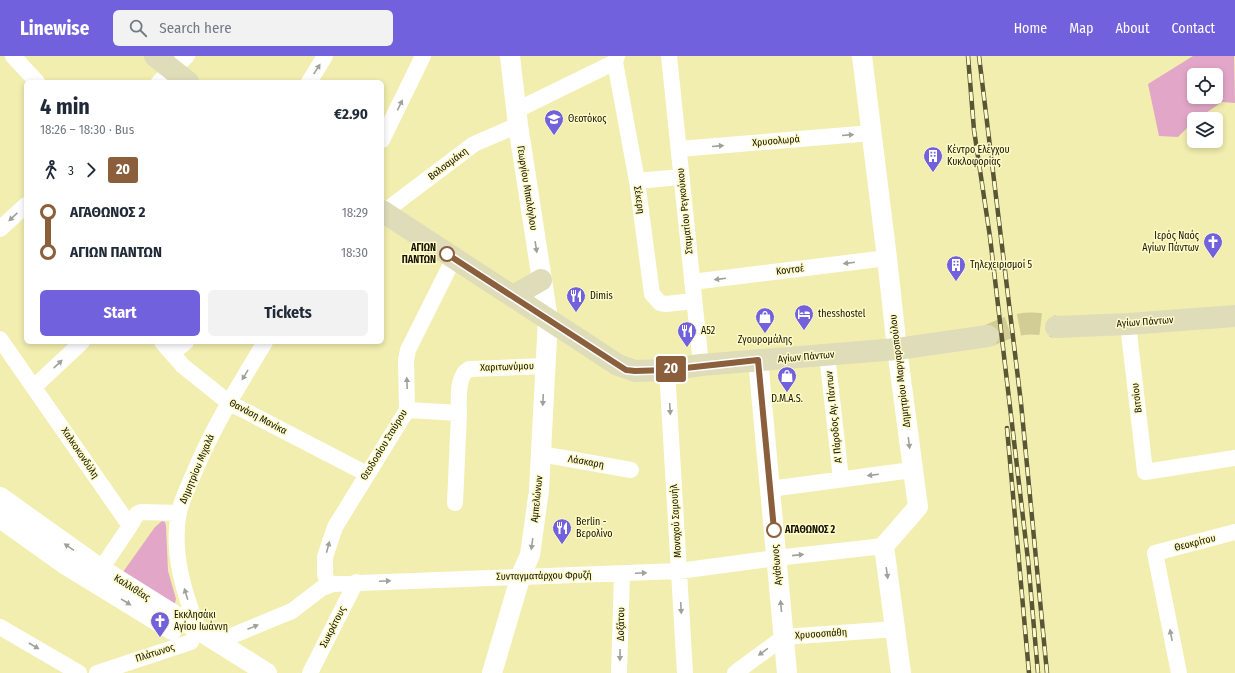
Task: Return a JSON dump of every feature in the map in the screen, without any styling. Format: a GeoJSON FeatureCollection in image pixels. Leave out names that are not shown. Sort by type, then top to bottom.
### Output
{"type":"FeatureCollection","features":[{"type":"Feature","properties":{"kind":"main road"},"geometry":{"type":"LineString","coordinates":[[155,56],[176,72]]}},
{"type":"Feature","properties":{"kind":"main road","name":"Αγίων Πάντων"},"geometry":{"type":"LineString","coordinates":[[384,213],[622,368],[635,371],[667,370],[702,365],[897,349],[988,336]]}},
{"type":"Feature","properties":{"kind":"main road"},"geometry":{"type":"LineString","coordinates":[[513,296],[541,280]]}},
{"type":"Feature","properties":{"kind":"main road","name":"Αγίων Πάντων"},"geometry":{"type":"LineString","coordinates":[[1056,327],[1128,324],[1235,316]]}},
{"type":"Feature","properties":{"kind":"street"},"geometry":{"type":"LineString","coordinates":[[13,56],[35,80]]}},
{"type":"Feature","properties":{"kind":"street"},"geometry":{"type":"LineString","coordinates":[[310,80],[325,56]]}},
{"type":"Feature","properties":{"kind":"street"},"geometry":{"type":"LineString","coordinates":[[384,136],[423,56]]}},
{"type":"Feature","properties":{"kind":"street","name":"Γεωργίου Μπαλόγλου"},"geometry":{"type":"LineString","coordinates":[[510,56],[517,117],[548,319]]}},
{"type":"Feature","properties":{"kind":"street","name":"Σταματίου Ρεγκούκου"},"geometry":{"type":"LineString","coordinates":[[669,56],[702,365]]}},
{"type":"Feature","properties":{"kind":"street","name":"Δημητρίου Μαργαροπούλου"},"geometry":{"type":"LineString","coordinates":[[862,56],[912,470],[918,507],[884,546]]}},
{"type":"Feature","properties":{"kind":"street","name":"Σέκερη"},"geometry":{"type":"LineString","coordinates":[[517,117],[616,59],[636,181],[652,294],[660,303],[666,304],[694,301]]}},
{"type":"Feature","properties":{"kind":"street","name":"Βαλσαμάκη"},"geometry":{"type":"LineString","coordinates":[[384,211],[474,144],[517,117]]}},
{"type":"Feature","properties":{"kind":"street","name":"Χρυσολωρά"},"geometry":{"type":"LineString","coordinates":[[679,149],[872,133]]}},
{"type":"Feature","properties":{"kind":"street"},"geometry":{"type":"LineString","coordinates":[[636,181],[681,177]]}},
{"type":"Feature","properties":{"kind":"street"},"geometry":{"type":"LineString","coordinates":[[0,229],[24,207]]}},
{"type":"Feature","properties":{"kind":"street","name":"Θεοδοσίου Σταύρου"},"geometry":{"type":"LineString","coordinates":[[328,585],[325,574],[325,561],[330,538],[366,474],[408,410],[406,360],[408,350],[454,258]]}},
{"type":"Feature","properties":{"kind":"street","name":"Κοντσέ"},"geometry":{"type":"LineString","coordinates":[[692,282],[887,258]]}},
{"type":"Feature","properties":{"kind":"street","name":"Αμπελώνων"},"geometry":{"type":"LineString","coordinates":[[492,673],[521,576],[530,555],[539,490],[548,319]]}},
{"type":"Feature","properties":{"kind":"street","name":"Βιτσίου"},"geometry":{"type":"LineString","coordinates":[[1128,324],[1145,472],[1235,458]]}},
{"type":"Feature","properties":{"kind":"street","name":"Χαλκοκονδύλη"},"geometry":{"type":"LineString","coordinates":[[0,339],[130,526]]}},
{"type":"Feature","properties":{"kind":"street"},"geometry":{"type":"LineString","coordinates":[[34,387],[80,344]]}},
{"type":"Feature","properties":{"kind":"street"},"geometry":{"type":"LineString","coordinates":[[167,348],[180,344]]}},
{"type":"Feature","properties":{"kind":"street","name":"Δημητρίου Μιχαλά"},"geometry":{"type":"LineString","coordinates":[[195,636],[181,575],[178,540],[179,513],[202,455],[228,402],[264,344]]}},
{"type":"Feature","properties":{"kind":"street","name":"Θανάση Μανίκα"},"geometry":{"type":"LineString","coordinates":[[167,348],[183,366],[228,402],[366,474]]}},
{"type":"Feature","properties":{"kind":"street","name":"Α' Πάροδος Αγ. Πάντων"},"geometry":{"type":"LineString","coordinates":[[827,355],[841,479]]}},
{"type":"Feature","properties":{"kind":"street","name":"Αγάθωνος"},"geometry":{"type":"LineString","coordinates":[[758,360],[787,673]]}},
{"type":"Feature","properties":{"kind":"street","name":"Χαριτωνύμου"},"geometry":{"type":"LineString","coordinates":[[455,503],[461,379],[465,371],[475,368],[545,366]]}},
{"type":"Feature","properties":{"kind":"street","name":"Μοναχού Σαμουήλ"},"geometry":{"type":"LineString","coordinates":[[667,370],[685,673]]}},
{"type":"Feature","properties":{"kind":"street"},"geometry":{"type":"LineString","coordinates":[[408,410],[459,413]]}},
{"type":"Feature","properties":{"kind":"street","name":"Λάσκαρη"},"geometry":{"type":"LineString","coordinates":[[541,454],[631,470]]}},
{"type":"Feature","properties":{"kind":"street"},"geometry":{"type":"LineString","coordinates":[[770,489],[912,470]]}},
{"type":"Feature","properties":{"kind":"street","name":"Καλλιθέας"},"geometry":{"type":"LineString","coordinates":[[0,497],[195,636],[242,673]]}},
{"type":"Feature","properties":{"kind":"street"},"geometry":{"type":"LineString","coordinates":[[102,569],[137,514],[141,512],[179,513]]}},
{"type":"Feature","properties":{"kind":"street","name":"Καλλιθέας"},"geometry":{"type":"LineString","coordinates":[[0,518],[66,564],[195,636],[217,642],[267,673]]}},
{"type":"Feature","properties":{"kind":"street","name":"Θεοκρίτου"},"geometry":{"type":"LineString","coordinates":[[1179,673],[1155,553],[1235,532]]}},
{"type":"Feature","properties":{"kind":"street"},"geometry":{"type":"LineString","coordinates":[[884,546],[901,673]]}},
{"type":"Feature","properties":{"kind":"street","name":"Συνταγματάρχου Φρυζή"},"geometry":{"type":"LineString","coordinates":[[217,642],[292,611],[328,585],[356,582],[679,571],[884,546]]}},
{"type":"Feature","properties":{"kind":"street","name":"Δοξάτου"},"geometry":{"type":"LineString","coordinates":[[620,673],[622,574]]}},
{"type":"Feature","properties":{"kind":"street","name":"Σωκράτους"},"geometry":{"type":"LineString","coordinates":[[310,673],[356,582]]}},
{"type":"Feature","properties":{"kind":"street"},"geometry":{"type":"LineString","coordinates":[[0,627],[79,673]]}},
{"type":"Feature","properties":{"kind":"street","name":"Χρυσοσπάθη"},"geometry":{"type":"LineString","coordinates":[[735,673],[784,637],[895,629]]}},
{"type":"Feature","properties":{"kind":"street","name":"Πλάτωνος"},"geometry":{"type":"LineString","coordinates":[[97,673],[195,636]]}},
{"type":"Feature","properties":{"kind":"shaded area"},"geometry":{"type":"Polygon","coordinates":[[[1193,56],[1234,56],[1235,103],[1223,102],[1223,68],[1187,68],[1187,104],[1219,104],[1207,112],[1187,112],[1187,128],[1178,137],[1159,136],[1148,84],[1193,56]]]}},
{"type":"Feature","properties":{"kind":"shaded area"},"geometry":{"type":"Polygon","coordinates":[[[162,521],[165,522],[166,526],[168,571],[176,599],[175,603],[173,604],[123,572],[155,527],[162,521]]]}},
{"type":"Feature","properties":{"kind":"tunnel"},"geometry":{"type":"LineString","coordinates":[[988,336],[1021,324],[1037,324],[1056,327]]}},
{"type":"Feature","properties":{"kind":"railway"},"geometry":{"type":"LineString","coordinates":[[968,56],[974,130],[990,237],[1028,560],[1038,673]]}},
{"type":"Feature","properties":{"kind":"railway"},"geometry":{"type":"LineString","coordinates":[[979,56],[1021,403],[1047,673]]}},
{"type":"Feature","properties":{"kind":"railway"},"geometry":{"type":"LineString","coordinates":[[1007,428],[1029,673]]}},
{"type":"Feature","properties":{"kind":"bus line","name":"20"},"geometry":{"type":"LineString","coordinates":[[447,254],[626,370],[667,370],[758,360],[774,530]]}},
{"type":"Feature","properties":{"kind":"place","name":"Θεοτόκος"},"geometry":{"type":"Point","coordinates":[554,136]}},
{"type":"Feature","properties":{"kind":"place","name":"Κέντρο Ελέγχου Κυκλοφορίας"},"geometry":{"type":"Point","coordinates":[933,173]}},
{"type":"Feature","properties":{"kind":"place","name":"ΑΓΙΩΝ ΠΑΝΤΩΝ"},"geometry":{"type":"Point","coordinates":[447,254]}},
{"type":"Feature","properties":{"kind":"place","name":"Ιερός Ναός Αγίων Πάντων"},"geometry":{"type":"Point","coordinates":[1213,259]}},
{"type":"Feature","properties":{"kind":"place","name":"Τηλεχειρισμοί 5"},"geometry":{"type":"Point","coordinates":[956,282]}},
{"type":"Feature","properties":{"kind":"place","name":"Dimis"},"geometry":{"type":"Point","coordinates":[576,313]}},
{"type":"Feature","properties":{"kind":"place","name":"thesshostel"},"geometry":{"type":"Point","coordinates":[804,331]}},
{"type":"Feature","properties":{"kind":"place","name":"Ζγουρομάλης"},"geometry":{"type":"Point","coordinates":[765,334]}},
{"type":"Feature","properties":{"kind":"place","name":"A52"},"geometry":{"type":"Point","coordinates":[687,348]}},
{"type":"Feature","properties":{"kind":"place","name":"D.M.A.S."},"geometry":{"type":"Point","coordinates":[787,393]}},
{"type":"Feature","properties":{"kind":"place","name":"ΑΓΑΘΩΝΟΣ 2"},"geometry":{"type":"Point","coordinates":[774,530]}},
{"type":"Feature","properties":{"kind":"place","name":"Berlin - Βερολίνο"},"geometry":{"type":"Point","coordinates":[562,545]}},
{"type":"Feature","properties":{"kind":"place","name":"Εκκλησάκι Αγίου Ιωάννη"},"geometry":{"type":"Point","coordinates":[160,638]}}]}
